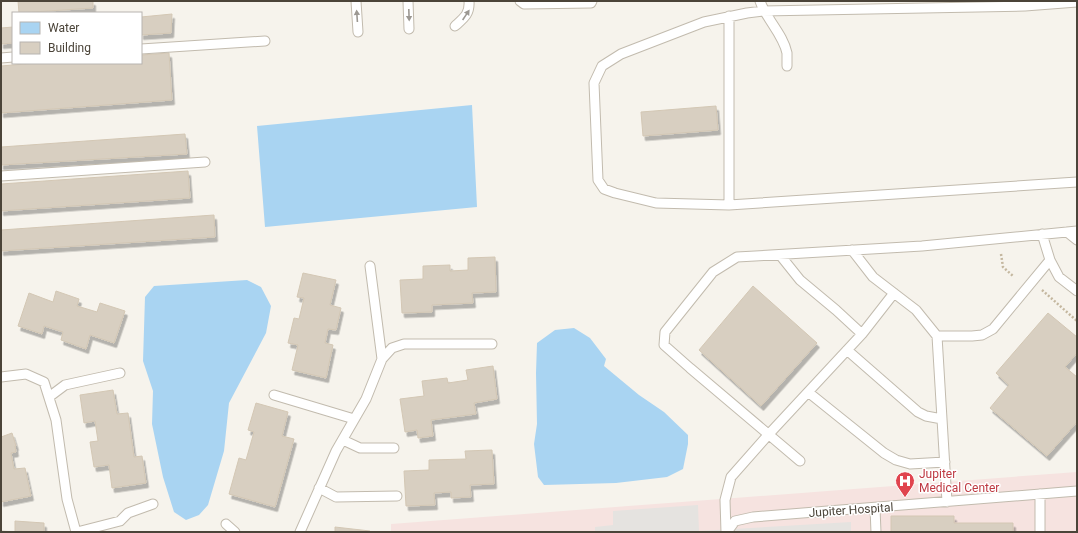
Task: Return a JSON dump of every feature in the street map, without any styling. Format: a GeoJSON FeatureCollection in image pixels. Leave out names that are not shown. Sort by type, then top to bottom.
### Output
{"type":"FeatureCollection","features":[{"type":"Feature","properties":{"kind":"lane"},"geometry":{"type":"LineString","coordinates":[[356,1],[358,32]]}},
{"type":"Feature","properties":{"kind":"lane"},"geometry":{"type":"LineString","coordinates":[[408,1],[409,29]]}},
{"type":"Feature","properties":{"kind":"lane"},"geometry":{"type":"LineString","coordinates":[[456,26],[467,16],[470,8],[470,1]]}},
{"type":"Feature","properties":{"kind":"lane"},"geometry":{"type":"LineString","coordinates":[[520,1],[524,4],[590,3],[592,1]]}},
{"type":"Feature","properties":{"kind":"lane"},"geometry":{"type":"LineString","coordinates":[[760,1],[763,11],[782,40],[787,53],[787,66]]}},
{"type":"Feature","properties":{"kind":"lane"},"geometry":{"type":"LineString","coordinates":[[1077,2],[763,11],[729,16],[704,22],[621,54],[602,66],[594,83],[598,180],[604,189],[656,203],[729,205],[1077,182]]}},
{"type":"Feature","properties":{"kind":"lane"},"geometry":{"type":"LineString","coordinates":[[729,16],[729,205]]}},
{"type":"Feature","properties":{"kind":"lane"},"geometry":{"type":"LineString","coordinates":[[142,49],[265,41]]}},
{"type":"Feature","properties":{"kind":"lane"},"geometry":{"type":"LineString","coordinates":[[1,58],[12,57]]}},
{"type":"Feature","properties":{"kind":"lane"},"geometry":{"type":"LineString","coordinates":[[1,176],[205,162]]}},
{"type":"Feature","properties":{"kind":"lane"},"geometry":{"type":"LineString","coordinates":[[800,461],[664,345],[665,332],[712,272],[738,257],[922,246],[1077,231]]}},
{"type":"Feature","properties":{"kind":"lane"},"geometry":{"type":"LineString","coordinates":[[1067,232],[1077,240]]}},
{"type":"Feature","properties":{"kind":"lane"},"geometry":{"type":"LineString","coordinates":[[1042,234],[1050,260],[1059,277],[1077,291]]}},
{"type":"Feature","properties":{"kind":"lane"},"geometry":{"type":"LineString","coordinates":[[852,250],[873,276],[916,310],[938,336],[947,502]]}},
{"type":"Feature","properties":{"kind":"lane"},"geometry":{"type":"LineString","coordinates":[[780,255],[800,280],[862,334]]}},
{"type":"Feature","properties":{"kind":"lane"},"geometry":{"type":"LineString","coordinates":[[938,336],[977,336],[993,329],[1050,260]]}},
{"type":"Feature","properties":{"kind":"lane"},"geometry":{"type":"LineString","coordinates":[[370,266],[382,359]]}},
{"type":"Feature","properties":{"kind":"lane"},"geometry":{"type":"LineString","coordinates":[[726,532],[725,500],[732,477],[769,434],[862,334],[894,293]]}},
{"type":"Feature","properties":{"kind":"lane"},"geometry":{"type":"LineString","coordinates":[[300,532],[319,488],[354,419],[366,399],[382,359],[392,348],[404,344],[492,344]]}},
{"type":"Feature","properties":{"kind":"lane"},"geometry":{"type":"LineString","coordinates":[[847,350],[918,412],[926,416],[942,419]]}},
{"type":"Feature","properties":{"kind":"lane"},"geometry":{"type":"LineString","coordinates":[[49,397],[65,385],[120,372]]}},
{"type":"Feature","properties":{"kind":"lane"},"geometry":{"type":"LineString","coordinates":[[1,377],[26,374],[44,382],[56,420],[68,499],[77,532],[120,521],[128,513],[153,504]]}},
{"type":"Feature","properties":{"kind":"lane"},"geometry":{"type":"LineString","coordinates":[[808,392],[884,453],[896,460],[910,464],[945,462]]}},
{"type":"Feature","properties":{"kind":"lane"},"geometry":{"type":"LineString","coordinates":[[274,395],[354,419]]}},
{"type":"Feature","properties":{"kind":"lane"},"geometry":{"type":"LineString","coordinates":[[343,440],[360,448],[394,448]]}},
{"type":"Feature","properties":{"kind":"lane"},"geometry":{"type":"LineString","coordinates":[[319,488],[336,497],[397,496]]}},
{"type":"Feature","properties":{"kind":"lane","name":"Jupiter Hospital"},"geometry":{"type":"LineString","coordinates":[[726,532],[735,521],[753,517],[1077,491]]}},
{"type":"Feature","properties":{"kind":"lane"},"geometry":{"type":"LineString","coordinates":[[1040,494],[1040,532]]}},
{"type":"Feature","properties":{"kind":"lane"},"geometry":{"type":"LineString","coordinates":[[875,508],[876,532]]}},
{"type":"Feature","properties":{"kind":"lane"},"geometry":{"type":"LineString","coordinates":[[226,524],[235,532]]}},
{"type":"Feature","properties":{"kind":"path"},"geometry":{"type":"LineString","coordinates":[[1001,254],[1003,267],[1013,276]]}},
{"type":"Feature","properties":{"kind":"path"},"geometry":{"type":"LineString","coordinates":[[1042,290],[1077,321]]}},
{"type":"Feature","properties":{"kind":"shaded area","name":"Jupiter Medical Center"},"geometry":{"type":"Polygon","coordinates":[[[1077,472],[1077,532],[391,532],[391,524],[1077,472]]]}},
{"type":"Feature","properties":{"kind":"shaded area"},"geometry":{"type":"Polygon","coordinates":[[[698,505],[699,531],[851,522],[851,532],[595,532],[595,527],[613,525],[613,511],[698,505]]]}},
{"type":"Feature","properties":{"kind":"water"},"geometry":{"type":"Polygon","coordinates":[[[472,105],[477,207],[265,227],[257,126],[472,105]]]}},
{"type":"Feature","properties":{"kind":"water"},"geometry":{"type":"Polygon","coordinates":[[[247,280],[261,287],[271,306],[266,333],[229,403],[224,451],[208,505],[199,515],[186,520],[174,512],[163,477],[152,424],[153,391],[143,361],[145,297],[154,286],[247,280]]]}},
{"type":"Feature","properties":{"kind":"water"},"geometry":{"type":"Polygon","coordinates":[[[574,328],[590,338],[606,359],[604,366],[639,395],[664,412],[688,435],[688,444],[683,469],[667,477],[616,483],[544,485],[538,477],[534,444],[537,424],[537,343],[555,330],[574,328]]]}},
{"type":"Feature","properties":{"kind":"building"},"geometry":{"type":"Polygon","coordinates":[[[18,1],[93,1],[93,8],[19,12],[18,1]]]}},
{"type":"Feature","properties":{"kind":"building"},"geometry":{"type":"Polygon","coordinates":[[[172,14],[171,33],[142,35],[142,17],[172,14]]]}},
{"type":"Feature","properties":{"kind":"building"},"geometry":{"type":"Polygon","coordinates":[[[12,27],[12,43],[1,44],[1,28],[12,27]]]}},
{"type":"Feature","properties":{"kind":"building"},"geometry":{"type":"Polygon","coordinates":[[[169,53],[172,100],[1,113],[1,66],[25,64],[142,64],[142,55],[169,53]]]}},
{"type":"Feature","properties":{"kind":"building"},"geometry":{"type":"Polygon","coordinates":[[[716,106],[718,130],[643,136],[641,112],[716,106]]]}},
{"type":"Feature","properties":{"kind":"building"},"geometry":{"type":"Polygon","coordinates":[[[185,134],[187,154],[1,165],[1,147],[185,134]]]}},
{"type":"Feature","properties":{"kind":"building"},"geometry":{"type":"Polygon","coordinates":[[[188,171],[190,198],[1,211],[1,184],[188,171]]]}},
{"type":"Feature","properties":{"kind":"building"},"geometry":{"type":"Polygon","coordinates":[[[214,215],[215,237],[1,251],[1,230],[214,215]]]}},
{"type":"Feature","properties":{"kind":"building"},"geometry":{"type":"Polygon","coordinates":[[[495,257],[496,292],[472,293],[473,303],[432,305],[432,312],[402,313],[400,280],[423,279],[423,266],[450,265],[450,271],[468,270],[468,258],[495,257]]]}},
{"type":"Feature","properties":{"kind":"building"},"geometry":{"type":"Polygon","coordinates":[[[303,273],[336,280],[330,305],[341,308],[336,330],[328,329],[325,343],[333,345],[326,378],[292,370],[298,345],[288,343],[294,318],[299,319],[304,298],[297,297],[303,273]]]}},
{"type":"Feature","properties":{"kind":"building"},"geometry":{"type":"Polygon","coordinates":[[[753,286],[817,343],[761,406],[699,350],[753,286]]]}},
{"type":"Feature","properties":{"kind":"building"},"geometry":{"type":"Polygon","coordinates":[[[56,291],[79,299],[77,306],[97,312],[100,303],[125,311],[114,343],[90,335],[86,349],[61,340],[63,332],[44,326],[42,334],[18,326],[29,293],[53,302],[56,291]]]}},
{"type":"Feature","properties":{"kind":"building"},"geometry":{"type":"Polygon","coordinates":[[[1048,313],[1077,337],[1077,353],[1065,367],[1077,377],[1077,422],[1047,456],[990,408],[1009,385],[996,373],[1048,313]]]}},
{"type":"Feature","properties":{"kind":"building"},"geometry":{"type":"Polygon","coordinates":[[[493,366],[497,399],[474,403],[476,414],[431,420],[433,436],[418,438],[417,430],[405,432],[400,399],[424,396],[422,381],[447,378],[448,383],[468,380],[466,370],[493,366]]]}},
{"type":"Feature","properties":{"kind":"building"},"geometry":{"type":"Polygon","coordinates":[[[113,390],[117,414],[128,413],[134,457],[142,456],[146,483],[112,488],[109,465],[94,467],[90,442],[98,441],[95,421],[84,423],[80,395],[113,390]]]}},
{"type":"Feature","properties":{"kind":"building"},"geometry":{"type":"Polygon","coordinates":[[[256,403],[288,412],[282,436],[294,439],[275,507],[229,494],[239,458],[246,460],[254,432],[248,430],[256,403]]]}},
{"type":"Feature","properties":{"kind":"building"},"geometry":{"type":"Polygon","coordinates":[[[12,433],[16,446],[16,452],[11,453],[14,469],[25,468],[31,496],[1,502],[1,437],[12,433]]]}},
{"type":"Feature","properties":{"kind":"building"},"geometry":{"type":"Polygon","coordinates":[[[492,450],[494,484],[470,485],[471,497],[451,498],[451,492],[434,493],[435,505],[406,506],[404,471],[429,470],[429,460],[466,459],[465,451],[492,450]]]}},
{"type":"Feature","properties":{"kind":"building"},"geometry":{"type":"Polygon","coordinates":[[[891,516],[954,516],[954,523],[1013,523],[1013,532],[891,532],[891,516]]]}},
{"type":"Feature","properties":{"kind":"building"},"geometry":{"type":"Polygon","coordinates":[[[15,521],[44,523],[44,532],[15,532],[15,521]]]}},
{"type":"Feature","properties":{"kind":"building"},"geometry":{"type":"Polygon","coordinates":[[[335,527],[370,531],[370,532],[335,532],[335,527]]]}},
{"type":"Feature","properties":{"kind":"place","name":"Jupiter Medical Center"},"geometry":{"type":"Point","coordinates":[905,498]}}]}
